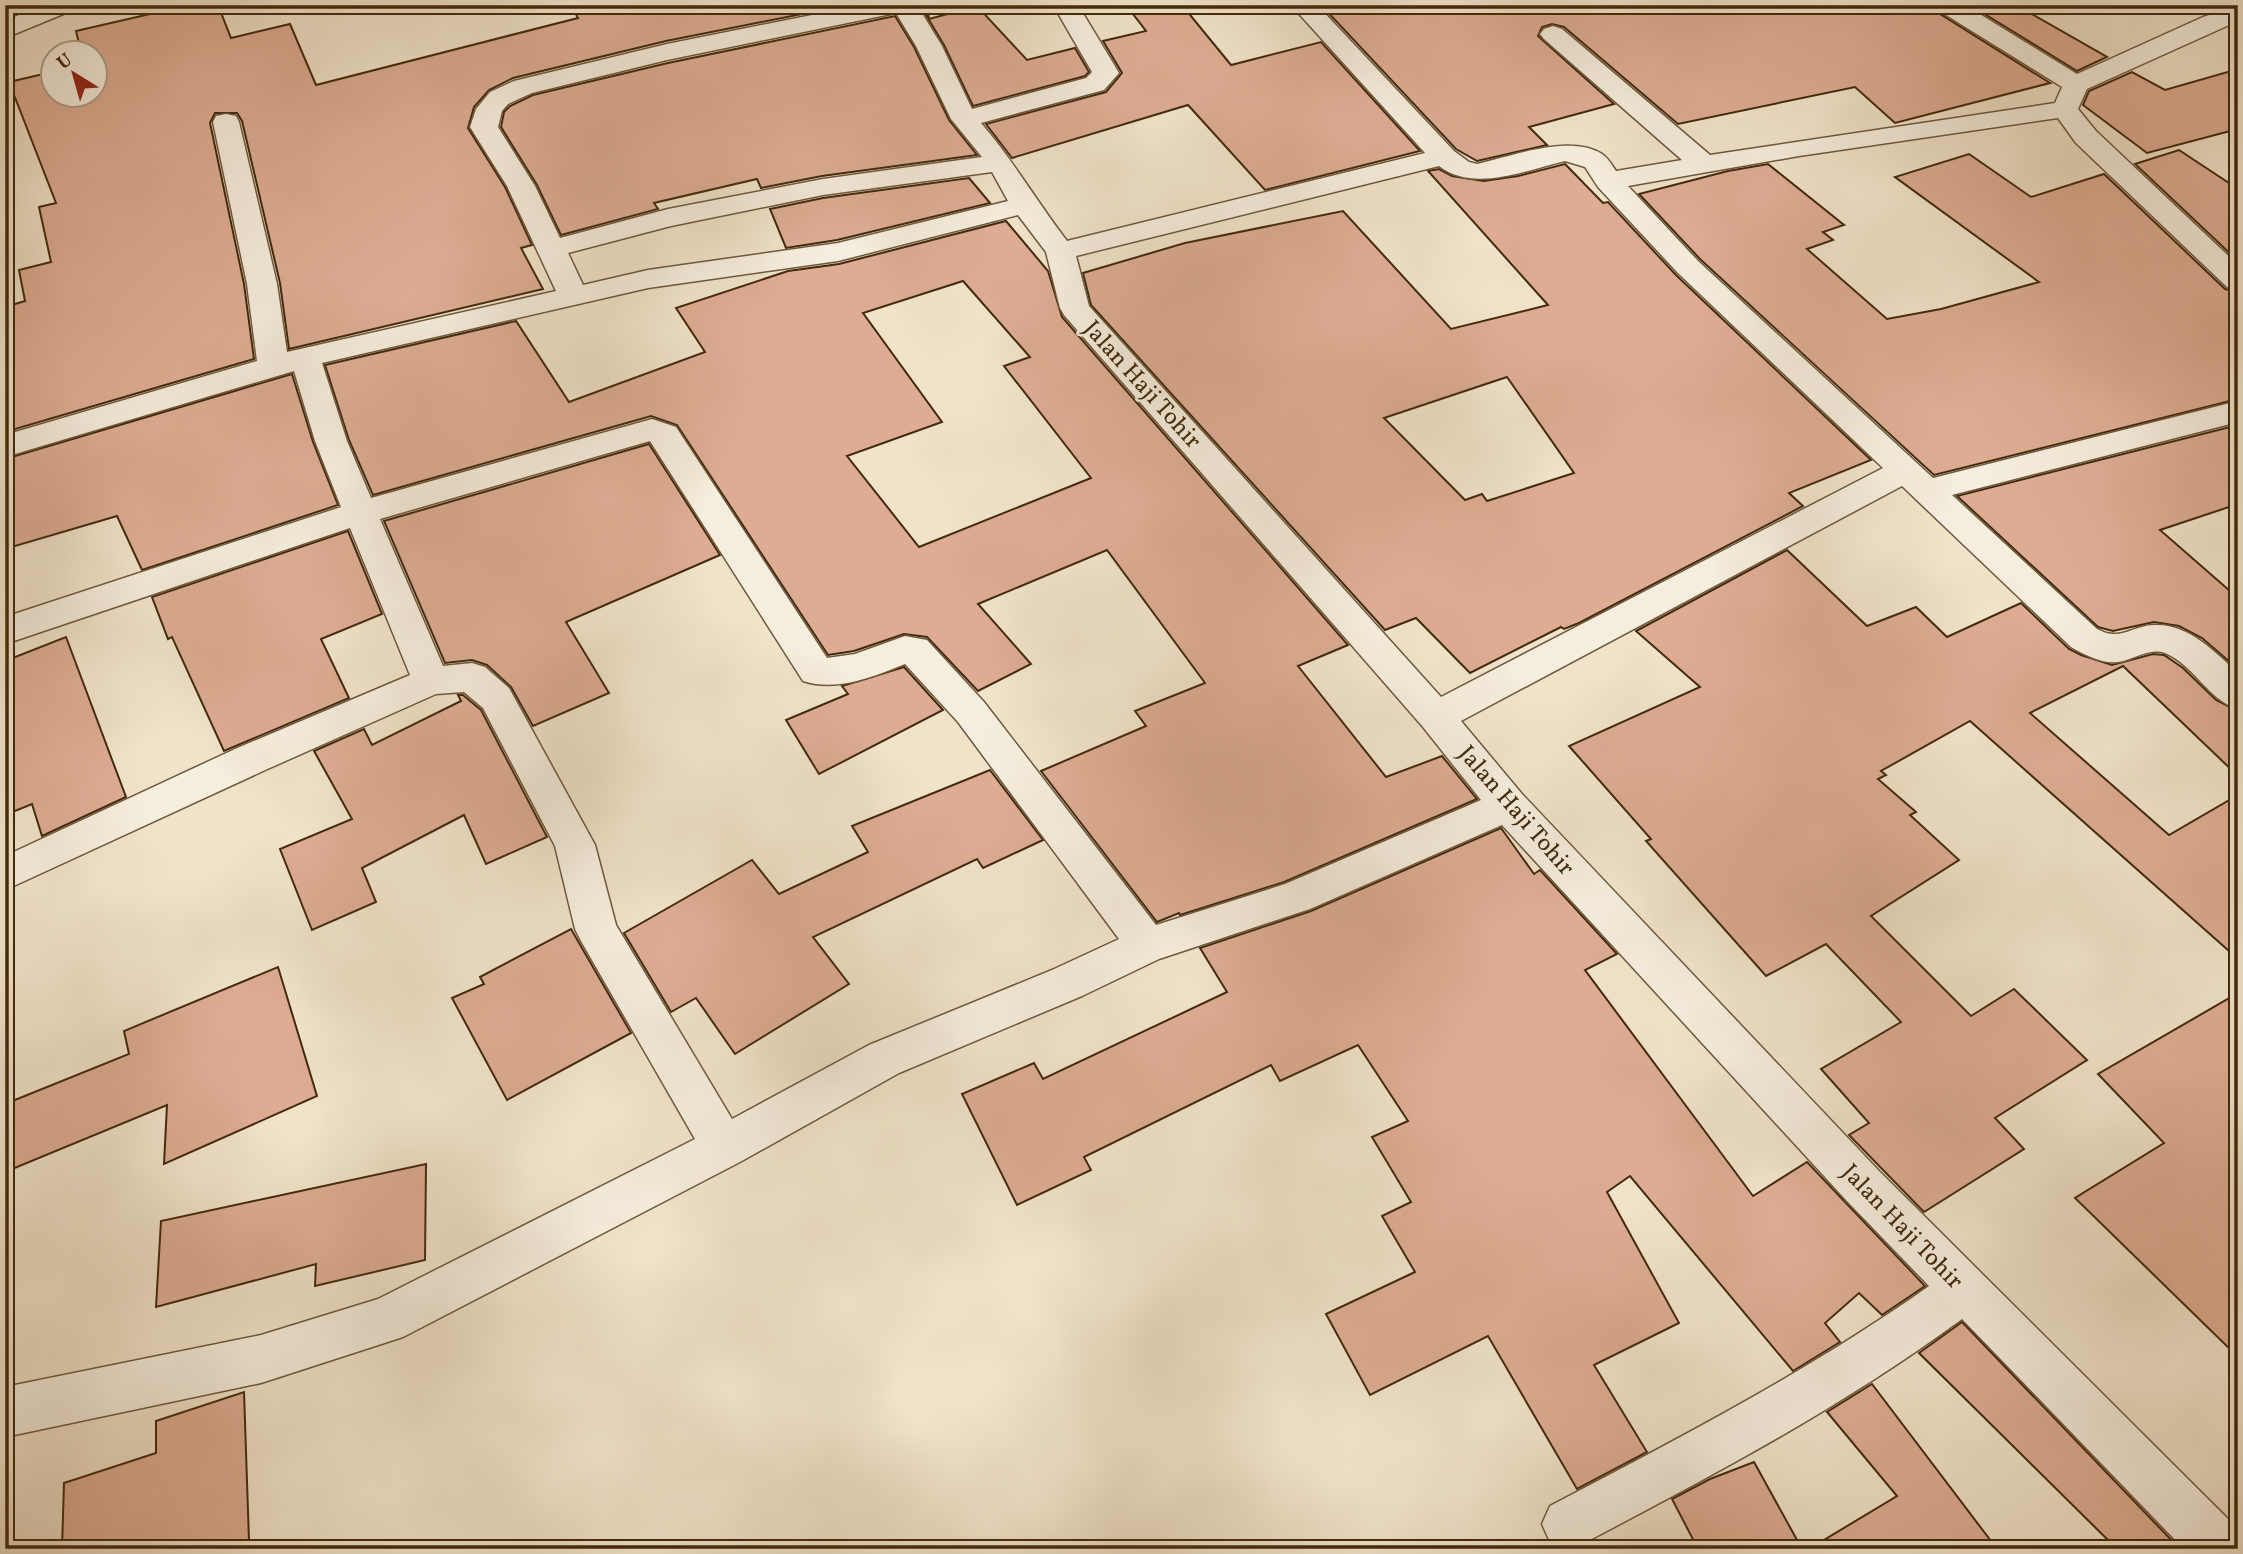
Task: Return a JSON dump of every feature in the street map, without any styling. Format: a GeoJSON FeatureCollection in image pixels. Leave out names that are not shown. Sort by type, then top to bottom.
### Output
{"type":"FeatureCollection","features":[{"type":"Feature","properties":{"kind":"street"},"geometry":{"type":"LineString","coordinates":[[5,30],[64,5]]}},
{"type":"Feature","properties":{"kind":"street"},"geometry":{"type":"LineString","coordinates":[[573,295],[521,186],[484,127],[489,109],[499,98],[523,87],[667,52],[902,5]]}},
{"type":"Feature","properties":{"kind":"street","name":"Jalan Haji Tohir"},"geometry":{"type":"LineString","coordinates":[[902,5],[929,46],[964,119],[1001,163],[1025,205],[1060,251],[1075,309],[1436,717],[1508,805],[1853,1176],[2221,1549]]}},
{"type":"Feature","properties":{"kind":"street"},"geometry":{"type":"LineString","coordinates":[[1303,5],[1444,157],[1460,169],[1477,172],[1565,153],[1582,155],[1595,161],[1608,181],[1688,267],[2074,629],[2099,648],[2116,651],[2153,638],[2168,639],[2184,648],[2238,695]]}},
{"type":"Feature","properties":{"kind":"street"},"geometry":{"type":"LineString","coordinates":[[1947,5],[2071,97],[2085,137],[2238,281]]}},
{"type":"Feature","properties":{"kind":"street"},"geometry":{"type":"LineString","coordinates":[[1608,181],[2071,97],[2211,22],[2238,13]]}},
{"type":"Feature","properties":{"kind":"street"},"geometry":{"type":"LineString","coordinates":[[964,119],[1095,83],[1106,73],[1072,15]]}},
{"type":"Feature","properties":{"kind":"street"},"geometry":{"type":"LineString","coordinates":[[1553,34],[1704,164]]}},
{"type":"Feature","properties":{"kind":"street"},"geometry":{"type":"LineString","coordinates":[[226,122],[262,284],[289,361],[331,441],[359,513],[384,565],[401,615],[431,681]]}},
{"type":"Feature","properties":{"kind":"street"},"geometry":{"type":"LineString","coordinates":[[1060,251],[1444,157]]}},
{"type":"Feature","properties":{"kind":"street"},"geometry":{"type":"LineString","coordinates":[[551,248],[668,218],[810,190],[1001,163]]}},
{"type":"Feature","properties":{"kind":"street"},"geometry":{"type":"LineString","coordinates":[[5,446],[289,361],[648,279],[838,252],[1025,205]]}},
{"type":"Feature","properties":{"kind":"street"},"geometry":{"type":"LineString","coordinates":[[1436,717],[1917,481],[2238,411]]}},
{"type":"Feature","properties":{"kind":"street"},"geometry":{"type":"LineString","coordinates":[[5,631],[359,513],[652,430],[665,435],[816,671],[832,673],[850,670],[905,649],[914,650],[971,712],[1147,945]]}},
{"type":"Feature","properties":{"kind":"street"},"geometry":{"type":"LineString","coordinates":[[5,874],[249,760],[431,681],[472,677],[496,698],[576,845],[596,929],[724,1147]]}},
{"type":"Feature","properties":{"kind":"street"},"geometry":{"type":"LineString","coordinates":[[5,1412],[261,1359],[386,1320],[724,1147],[884,1059],[1067,983],[1147,945],[1296,897],[1508,805]]}},
{"type":"Feature","properties":{"kind":"street"},"geometry":{"type":"LineString","coordinates":[[1568,1524],[1732,1437],[1880,1350],[1964,1289]]}},
{"type":"Feature","properties":{"kind":"building"},"geometry":{"type":"Polygon","coordinates":[[[189,5],[218,5],[231,38],[290,24],[316,85],[578,18],[571,5],[847,5],[666,41],[513,78],[489,90],[474,107],[468,128],[505,187],[532,245],[521,248],[543,289],[289,349],[280,283],[242,121],[237,113],[215,113],[210,123],[244,284],[254,359],[5,432],[5,307],[25,301],[19,270],[51,262],[39,207],[56,203],[9,82],[38,75],[38,108],[108,108],[108,38],[78,38],[76,31],[189,5]]]}},
{"type":"Feature","properties":{"kind":"building"},"geometry":{"type":"Polygon","coordinates":[[[920,5],[927,5],[929,19],[977,6],[1027,60],[1075,48],[1089,72],[1085,76],[973,106],[944,45],[920,5]]]}},
{"type":"Feature","properties":{"kind":"building"},"geometry":{"type":"Polygon","coordinates":[[[1126,5],[1182,5],[1231,65],[1321,42],[1420,151],[1265,190],[1188,105],[1012,158],[986,124],[1106,92],[1122,73],[1103,41],[1146,31],[1126,5]]]}},
{"type":"Feature","properties":{"kind":"building"},"geometry":{"type":"Polygon","coordinates":[[[1321,5],[1933,5],[1937,12],[2050,83],[1895,123],[1855,87],[1678,124],[1564,27],[1552,24],[1542,27],[1538,36],[1614,104],[1529,127],[1547,145],[1477,161],[1456,149],[1321,5]]]}},
{"type":"Feature","properties":{"kind":"building"},"geometry":{"type":"Polygon","coordinates":[[[1970,5],[2016,5],[2107,57],[2077,71],[1970,5]]]}},
{"type":"Feature","properties":{"kind":"building"},"geometry":{"type":"Polygon","coordinates":[[[895,16],[914,47],[949,120],[977,155],[822,176],[761,188],[757,179],[654,203],[658,209],[561,235],[537,185],[501,127],[504,112],[510,106],[533,95],[668,63],[895,16]]]}},
{"type":"Feature","properties":{"kind":"building"},"geometry":{"type":"Polygon","coordinates":[[[2238,69],[2238,129],[2147,153],[2083,105],[2089,91],[2132,72],[2165,90],[2238,69]]]}},
{"type":"Feature","properties":{"kind":"building"},"geometry":{"type":"Polygon","coordinates":[[[2179,150],[2238,189],[2238,261],[2135,164],[2179,150]]]}},
{"type":"Feature","properties":{"kind":"building"},"geometry":{"type":"Polygon","coordinates":[[[1969,154],[2031,197],[2104,174],[2225,289],[2238,292],[2238,399],[1934,475],[1700,259],[1639,194],[1728,171],[1768,164],[1844,225],[1823,232],[1833,240],[1807,249],[1887,319],[1941,309],[2039,282],[1895,177],[1969,154]]]}},
{"type":"Feature","properties":{"kind":"building"},"geometry":{"type":"Polygon","coordinates":[[[1565,164],[1603,203],[1608,202],[1676,275],[1871,460],[1789,493],[1803,506],[1579,623],[1564,629],[1561,627],[1470,673],[1416,618],[1385,630],[1091,305],[1083,273],[1185,243],[1343,211],[1451,329],[1548,305],[1428,171],[1439,169],[1452,176],[1484,181],[1565,164]],[[1507,377],[1384,418],[1465,500],[1482,494],[1487,501],[1574,473],[1507,377]]]}},
{"type":"Feature","properties":{"kind":"building"},"geometry":{"type":"Polygon","coordinates":[[[969,178],[990,203],[837,240],[786,248],[770,209],[823,198],[969,178]]]}},
{"type":"Feature","properties":{"kind":"building"},"geometry":{"type":"Polygon","coordinates":[[[1006,221],[1048,271],[1062,317],[1348,645],[1298,666],[1386,777],[1442,756],[1477,799],[1284,882],[1157,922],[1041,771],[1146,726],[1135,711],[1205,683],[1107,550],[978,604],[1031,664],[978,691],[927,637],[904,634],[854,651],[828,655],[677,425],[651,416],[373,495],[349,440],[325,365],[516,321],[569,402],[705,352],[676,308],[788,271],[839,264],[1006,221]],[[963,281],[863,313],[942,422],[847,456],[919,547],[1091,478],[1004,366],[1030,357],[963,281]]]}},
{"type":"Feature","properties":{"kind":"building"},"geometry":{"type":"Polygon","coordinates":[[[292,374],[313,442],[338,505],[142,570],[117,516],[5,549],[5,459],[292,374]]]}},
{"type":"Feature","properties":{"kind":"building"},"geometry":{"type":"Polygon","coordinates":[[[2238,425],[2238,504],[2160,530],[2238,598],[2238,669],[2202,638],[2179,626],[2154,622],[2113,631],[2098,627],[1957,496],[2238,425]]]}},
{"type":"Feature","properties":{"kind":"building"},"geometry":{"type":"Polygon","coordinates":[[[649,444],[720,555],[566,622],[609,693],[533,726],[511,687],[487,665],[472,660],[445,663],[384,521],[649,444]]]}},
{"type":"Feature","properties":{"kind":"building"},"geometry":{"type":"Polygon","coordinates":[[[348,531],[382,614],[321,639],[349,698],[224,751],[172,637],[168,639],[152,597],[348,531]]]}},
{"type":"Feature","properties":{"kind":"building"},"geometry":{"type":"Polygon","coordinates":[[[1787,550],[1867,626],[1916,607],[1947,637],[2021,603],[2069,649],[2081,655],[2112,665],[2153,654],[2164,655],[2183,668],[2216,700],[2238,711],[2238,776],[2123,666],[2030,713],[2169,835],[2238,795],[2238,959],[1970,721],[1881,771],[1886,775],[1878,779],[1916,812],[1910,815],[1959,860],[1871,916],[1971,1016],[2014,989],[2087,1060],[1995,1118],[2024,1149],[1924,1212],[1849,1135],[1869,1123],[1821,1069],[1901,1022],[1826,944],[1766,976],[1646,841],[1651,839],[1569,746],[1700,687],[1636,631],[1787,550]]]}},
{"type":"Feature","properties":{"kind":"building"},"geometry":{"type":"Polygon","coordinates":[[[66,637],[126,797],[42,836],[32,804],[5,815],[5,661],[66,637]]]}},
{"type":"Feature","properties":{"kind":"building"},"geometry":{"type":"Polygon","coordinates":[[[904,667],[943,710],[819,774],[786,720],[848,694],[842,686],[904,667]]]}},
{"type":"Feature","properties":{"kind":"building"},"geometry":{"type":"Polygon","coordinates":[[[458,695],[463,695],[481,710],[547,837],[486,864],[464,815],[362,868],[376,902],[312,930],[280,849],[352,819],[314,751],[364,729],[372,745],[461,701],[458,695]]]}},
{"type":"Feature","properties":{"kind":"building"},"geometry":{"type":"Polygon","coordinates":[[[990,770],[1043,840],[983,868],[977,859],[813,937],[849,984],[735,1054],[696,998],[671,1012],[624,933],[752,860],[779,894],[868,852],[852,826],[990,770]]]}},
{"type":"Feature","properties":{"kind":"building"},"geometry":{"type":"Polygon","coordinates":[[[1501,828],[1534,874],[1540,870],[1617,954],[1585,970],[1753,1196],[1807,1162],[1925,1286],[1882,1315],[1859,1293],[1825,1323],[1840,1342],[1793,1371],[1630,1176],[1607,1192],[1679,1323],[1594,1365],[1647,1452],[1577,1489],[1488,1336],[1370,1395],[1326,1314],[1415,1272],[1382,1216],[1411,1202],[1372,1137],[1408,1121],[1358,1045],[1280,1081],[1271,1065],[1084,1157],[1091,1170],[1017,1205],[962,1094],[1034,1063],[1043,1079],[1227,992],[1200,948],[1311,911],[1501,828]]]}},
{"type":"Feature","properties":{"kind":"building"},"geometry":{"type":"Polygon","coordinates":[[[571,929],[631,1033],[507,1100],[452,998],[484,984],[480,977],[571,929]]]}},
{"type":"Feature","properties":{"kind":"building"},"geometry":{"type":"Polygon","coordinates":[[[278,967],[317,1096],[164,1164],[167,1105],[5,1172],[5,1104],[129,1054],[124,1031],[278,967]]]}},
{"type":"Feature","properties":{"kind":"building"},"geometry":{"type":"Polygon","coordinates":[[[2238,993],[2238,1357],[2075,1198],[2164,1143],[2098,1074],[2238,993]]]}},
{"type":"Feature","properties":{"kind":"building"},"geometry":{"type":"Polygon","coordinates":[[[426,1164],[425,1260],[315,1286],[316,1264],[156,1307],[161,1221],[426,1164]]]}},
{"type":"Feature","properties":{"kind":"building"},"geometry":{"type":"Polygon","coordinates":[[[1962,1322],[2180,1549],[2117,1549],[1919,1353],[1962,1322]]]}},
{"type":"Feature","properties":{"kind":"building"},"geometry":{"type":"Polygon","coordinates":[[[1872,1384],[1997,1549],[1809,1549],[1897,1496],[1827,1412],[1872,1384]]]}},
{"type":"Feature","properties":{"kind":"building"},"geometry":{"type":"Polygon","coordinates":[[[244,1392],[249,1541],[226,1549],[62,1549],[64,1483],[156,1453],[156,1421],[244,1392]]]}},
{"type":"Feature","properties":{"kind":"building"},"geometry":{"type":"Polygon","coordinates":[[[1754,1462],[1802,1549],[1698,1549],[1672,1499],[1710,1479],[1754,1462]]]}}]}
